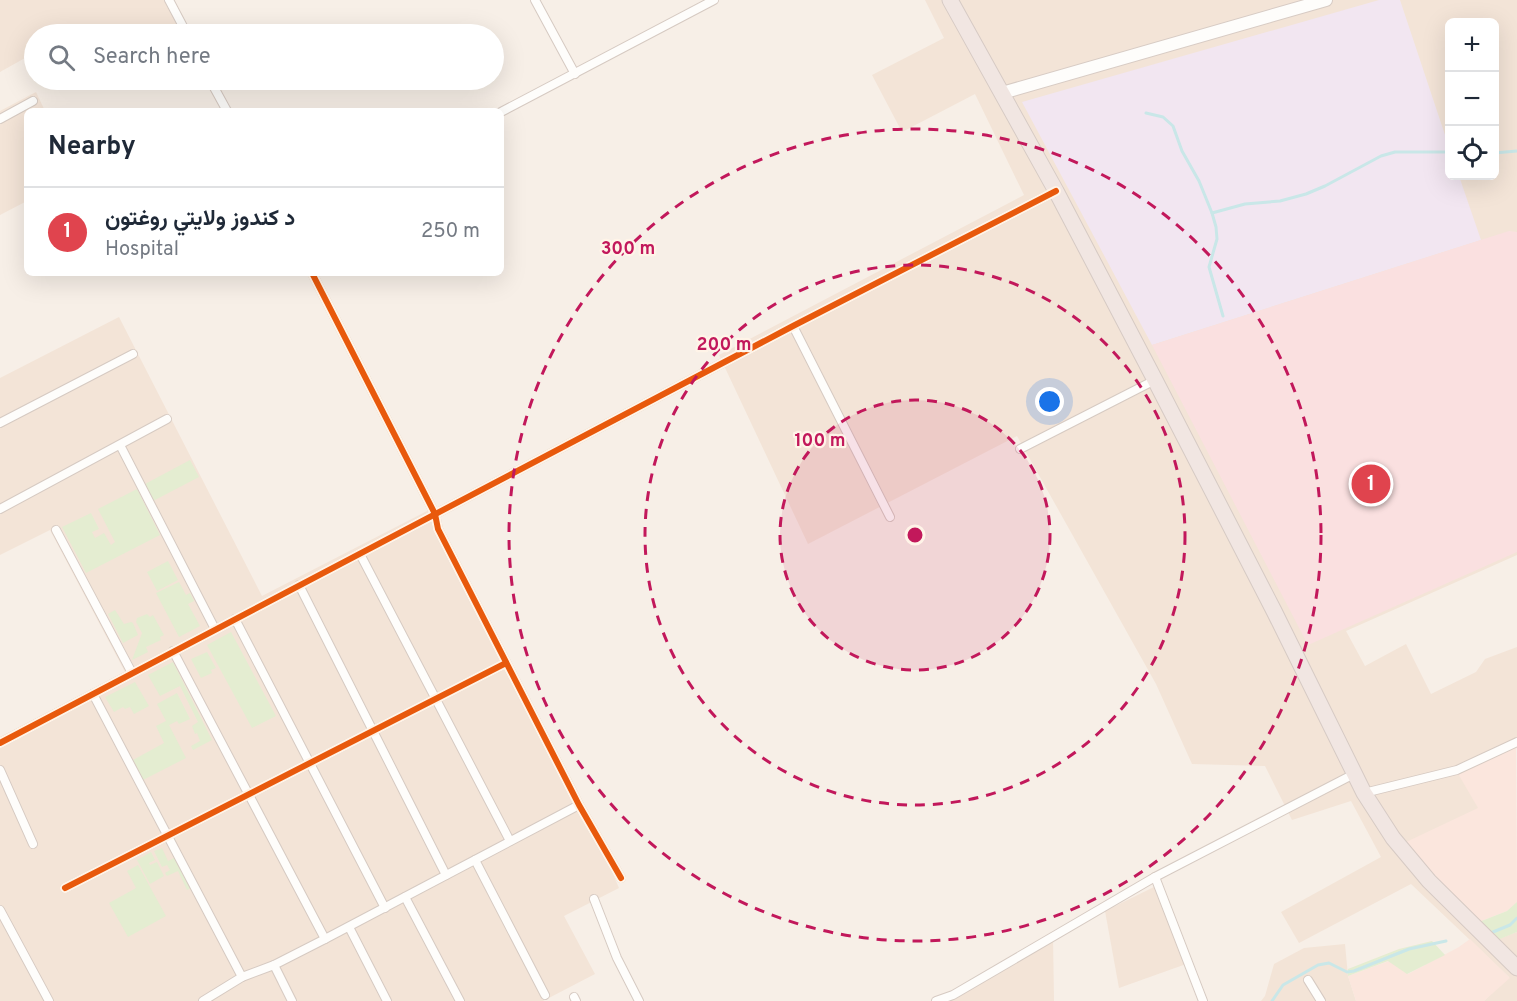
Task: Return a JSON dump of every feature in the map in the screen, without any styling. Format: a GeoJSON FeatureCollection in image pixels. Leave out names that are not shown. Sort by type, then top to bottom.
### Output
{"type":"FeatureCollection","features":[{"type":"Feature","properties":{"kind":"highway"},"geometry":{"type":"LineString","coordinates":[[950,0],[1056,191],[1274,611],[1364,793],[1394,838],[1429,881],[1517,968]]}},
{"type":"Feature","properties":{"kind":"street"},"geometry":{"type":"LineString","coordinates":[[168,0],[181,24]]}},
{"type":"Feature","properties":{"kind":"street"},"geometry":{"type":"LineString","coordinates":[[535,0],[575,74]]}},
{"type":"Feature","properties":{"kind":"street"},"geometry":{"type":"LineString","coordinates":[[504,110],[714,0]]}},
{"type":"Feature","properties":{"kind":"street"},"geometry":{"type":"LineString","coordinates":[[1002,93],[1326,0]]}},
{"type":"Feature","properties":{"kind":"street"},"geometry":{"type":"LineString","coordinates":[[215,90],[225,108]]}},
{"type":"Feature","properties":{"kind":"street"},"geometry":{"type":"LineString","coordinates":[[0,119],[33,101]]}},
{"type":"Feature","properties":{"kind":"street"},"geometry":{"type":"LineString","coordinates":[[0,743],[793,326],[1056,191]]}},
{"type":"Feature","properties":{"kind":"street"},"geometry":{"type":"LineString","coordinates":[[314,276],[435,514],[438,529],[506,663],[579,805],[621,878]]}},
{"type":"Feature","properties":{"kind":"street"},"geometry":{"type":"LineString","coordinates":[[793,326],[890,517]]}},
{"type":"Feature","properties":{"kind":"street"},"geometry":{"type":"LineString","coordinates":[[0,423],[133,354]]}},
{"type":"Feature","properties":{"kind":"street"},"geometry":{"type":"LineString","coordinates":[[1020,449],[1155,381]]}},
{"type":"Feature","properties":{"kind":"street"},"geometry":{"type":"LineString","coordinates":[[0,509],[167,419]]}},
{"type":"Feature","properties":{"kind":"street"},"geometry":{"type":"LineString","coordinates":[[120,445],[215,629]]}},
{"type":"Feature","properties":{"kind":"street"},"geometry":{"type":"LineString","coordinates":[[56,530],[132,673]]}},
{"type":"Feature","properties":{"kind":"street"},"geometry":{"type":"LineString","coordinates":[[360,554],[510,841]]}},
{"type":"Feature","properties":{"kind":"street"},"geometry":{"type":"LineString","coordinates":[[300,585],[446,875]]}},
{"type":"Feature","properties":{"kind":"street"},"geometry":{"type":"LineString","coordinates":[[235,619],[385,908]]}},
{"type":"Feature","properties":{"kind":"street"},"geometry":{"type":"LineString","coordinates":[[173,651],[325,939]]}},
{"type":"Feature","properties":{"kind":"street"},"geometry":{"type":"LineString","coordinates":[[65,888],[506,663]]}},
{"type":"Feature","properties":{"kind":"street"},"geometry":{"type":"LineString","coordinates":[[93,694],[242,977]]}},
{"type":"Feature","properties":{"kind":"street"},"geometry":{"type":"LineString","coordinates":[[1364,793],[1457,770],[1517,742]]}},
{"type":"Feature","properties":{"kind":"street"},"geometry":{"type":"LineString","coordinates":[[0,770],[33,844]]}},
{"type":"Feature","properties":{"kind":"street"},"geometry":{"type":"LineString","coordinates":[[936,1001],[953,995],[1155,877],[1354,774]]}},
{"type":"Feature","properties":{"kind":"street"},"geometry":{"type":"LineString","coordinates":[[203,1001],[242,977],[274,965],[349,927],[579,805]]}},
{"type":"Feature","properties":{"kind":"street"},"geometry":{"type":"LineString","coordinates":[[475,860],[545,994]]}},
{"type":"Feature","properties":{"kind":"street"},"geometry":{"type":"LineString","coordinates":[[1155,877],[1203,1001]]}},
{"type":"Feature","properties":{"kind":"street"},"geometry":{"type":"LineString","coordinates":[[405,897],[459,1001]]}},
{"type":"Feature","properties":{"kind":"street"},"geometry":{"type":"LineString","coordinates":[[594,900],[617,958],[639,1001]]}},
{"type":"Feature","properties":{"kind":"street"},"geometry":{"type":"LineString","coordinates":[[0,910],[49,1001]]}},
{"type":"Feature","properties":{"kind":"street"},"geometry":{"type":"LineString","coordinates":[[349,927],[387,1001]]}},
{"type":"Feature","properties":{"kind":"street"},"geometry":{"type":"LineString","coordinates":[[274,965],[292,1001]]}},
{"type":"Feature","properties":{"kind":"street"},"geometry":{"type":"LineString","coordinates":[[1308,980],[1321,1001]]}},
{"type":"Feature","properties":{"kind":"shaded area"},"geometry":{"type":"Polygon","coordinates":[[[0,0],[164,0],[176,24],[24,24],[24,59],[0,72],[0,0]]]}},
{"type":"Feature","properties":{"kind":"shaded area"},"geometry":{"type":"Polygon","coordinates":[[[925,0],[1517,0],[1517,555],[1346,631],[1365,666],[1406,644],[1431,694],[1476,672],[1485,659],[1517,647],[1517,748],[1516,746],[1478,808],[1485,944],[1517,932],[1517,1001],[1484,1001],[1509,977],[1411,884],[1299,943],[1281,912],[1381,857],[1351,801],[1292,820],[1265,766],[1192,764],[1156,684],[1017,436],[808,544],[719,355],[1024,195],[975,94],[902,132],[872,75],[944,38],[925,0]]]}},
{"type":"Feature","properties":{"kind":"shaded area"},"geometry":{"type":"Polygon","coordinates":[[[1379,0],[1400,0],[1445,135],[1445,180],[1460,180],[1481,240],[1152,345],[1022,102],[1379,0]]]}},
{"type":"Feature","properties":{"kind":"shaded area"},"geometry":{"type":"Polygon","coordinates":[[[36,92],[44,108],[24,108],[24,203],[0,215],[0,111],[36,92]]]}},
{"type":"Feature","properties":{"kind":"shaded area"},"geometry":{"type":"Polygon","coordinates":[[[1509,231],[1517,232],[1517,552],[1308,645],[1152,345],[1509,231]]]}},
{"type":"Feature","properties":{"kind":"shaded area"},"geometry":{"type":"Polygon","coordinates":[[[119,317],[262,596],[429,510],[577,790],[619,888],[564,916],[595,974],[543,1001],[0,1001],[0,737],[125,672],[50,530],[0,555],[0,378],[119,317]]]}},
{"type":"Feature","properties":{"kind":"shaded area"},"geometry":{"type":"Polygon","coordinates":[[[1516,746],[1517,902],[1507,911],[1474,924],[1404,843],[1478,808],[1457,772],[1516,746]]]}},
{"type":"Feature","properties":{"kind":"shaded area"},"geometry":{"type":"Polygon","coordinates":[[[1156,886],[1189,963],[1119,988],[1105,911],[1156,886]]]}},
{"type":"Feature","properties":{"kind":"shaded area"},"geometry":{"type":"Polygon","coordinates":[[[1053,937],[1054,1001],[933,1001],[1053,937]]]}},
{"type":"Feature","properties":{"kind":"shaded area"},"geometry":{"type":"Polygon","coordinates":[[[1470,939],[1510,978],[1484,1001],[1356,1001],[1348,976],[1389,961],[1408,974],[1470,939]]]}},
{"type":"Feature","properties":{"kind":"shaded area"},"geometry":{"type":"Polygon","coordinates":[[[1345,944],[1348,976],[1356,1001],[1261,1001],[1265,996],[1274,964],[1304,948],[1345,944]]]}},
{"type":"Feature","properties":{"kind":"green space"},"geometry":{"type":"Polygon","coordinates":[[[190,460],[199,477],[153,501],[145,484],[190,460]]]}},
{"type":"Feature","properties":{"kind":"green space"},"geometry":{"type":"Polygon","coordinates":[[[137,489],[160,535],[86,573],[62,527],[91,513],[99,529],[92,532],[95,538],[104,533],[111,545],[115,542],[98,509],[137,489]]]}},
{"type":"Feature","properties":{"kind":"green space"},"geometry":{"type":"Polygon","coordinates":[[[168,561],[178,580],[157,591],[147,572],[168,561]]]}},
{"type":"Feature","properties":{"kind":"green space"},"geometry":{"type":"Polygon","coordinates":[[[179,582],[186,595],[190,593],[194,601],[188,604],[200,626],[179,637],[156,593],[179,582]]]}},
{"type":"Feature","properties":{"kind":"green space"},"geometry":{"type":"Polygon","coordinates":[[[115,610],[124,624],[133,623],[138,635],[123,643],[108,614],[115,610]]]}},
{"type":"Feature","properties":{"kind":"green space"},"geometry":{"type":"Polygon","coordinates":[[[147,614],[150,617],[153,615],[164,635],[160,637],[161,640],[146,647],[148,652],[132,660],[142,633],[136,622],[137,618],[147,614]]]}},
{"type":"Feature","properties":{"kind":"green space"},"geometry":{"type":"Polygon","coordinates":[[[231,632],[276,716],[252,728],[207,645],[231,632]]]}},
{"type":"Feature","properties":{"kind":"green space"},"geometry":{"type":"Polygon","coordinates":[[[207,652],[216,668],[211,670],[212,673],[201,678],[191,659],[207,652]]]}},
{"type":"Feature","properties":{"kind":"green space"},"geometry":{"type":"Polygon","coordinates":[[[173,662],[212,740],[193,750],[191,746],[200,741],[192,726],[198,722],[180,686],[160,696],[148,675],[173,662]]]}},
{"type":"Feature","properties":{"kind":"green space"},"geometry":{"type":"Polygon","coordinates":[[[135,682],[149,706],[134,714],[130,707],[125,709],[123,707],[114,712],[105,697],[135,682]]]}},
{"type":"Feature","properties":{"kind":"green space"},"geometry":{"type":"Polygon","coordinates":[[[177,693],[190,719],[169,725],[186,758],[143,780],[133,760],[164,743],[156,726],[166,721],[157,704],[177,693]]]}},
{"type":"Feature","properties":{"kind":"green space"},"geometry":{"type":"Polygon","coordinates":[[[162,848],[168,861],[176,857],[191,888],[187,890],[178,871],[167,876],[165,873],[170,870],[167,865],[162,867],[154,851],[162,848]]]}},
{"type":"Feature","properties":{"kind":"green space"},"geometry":{"type":"Polygon","coordinates":[[[151,852],[155,860],[149,863],[150,865],[157,862],[164,876],[150,884],[137,860],[151,852]]]}},
{"type":"Feature","properties":{"kind":"green space"},"geometry":{"type":"Polygon","coordinates":[[[138,865],[166,916],[128,937],[109,903],[136,888],[127,871],[138,865]]]}},
{"type":"Feature","properties":{"kind":"green space"},"geometry":{"type":"Polygon","coordinates":[[[1517,902],[1517,932],[1485,945],[1474,924],[1507,911],[1517,902]]]}},
{"type":"Feature","properties":{"kind":"green space"},"geometry":{"type":"Polygon","coordinates":[[[1432,941],[1445,955],[1407,974],[1388,961],[1348,976],[1348,969],[1399,949],[1432,941]]]}},
{"type":"Feature","properties":{"kind":"waterway"},"geometry":{"type":"LineString","coordinates":[[1146,113],[1163,117],[1173,126],[1182,151],[1199,181],[1212,213],[1217,239],[1209,267],[1223,316]]}},
{"type":"Feature","properties":{"kind":"waterway"},"geometry":{"type":"LineString","coordinates":[[1499,153],[1517,151]]}},
{"type":"Feature","properties":{"kind":"waterway"},"geometry":{"type":"LineString","coordinates":[[1212,213],[1245,204],[1280,201],[1306,194],[1381,156],[1395,152],[1445,152]]}},
{"type":"Feature","properties":{"kind":"waterway"},"geometry":{"type":"LineString","coordinates":[[1493,932],[1510,925],[1517,918]]}},
{"type":"Feature","properties":{"kind":"waterway"},"geometry":{"type":"LineString","coordinates":[[1272,1001],[1283,985],[1318,965],[1329,963],[1347,972],[1354,971],[1409,949],[1446,941]]}},
{"type":"Feature","properties":{"kind":"cycle path"},"geometry":{"type":"LineString","coordinates":[[0,743],[793,326],[1056,191]]}},
{"type":"Feature","properties":{"kind":"cycle path"},"geometry":{"type":"LineString","coordinates":[[314,276],[435,514],[438,529],[579,805],[621,878]]}},
{"type":"Feature","properties":{"kind":"cycle path"},"geometry":{"type":"LineString","coordinates":[[65,888],[506,663]]}},
{"type":"Feature","properties":{"kind":"place","name":"د کندوز ولایتي روغتون"},"geometry":{"type":"Point","coordinates":[1371,484]}}]}
